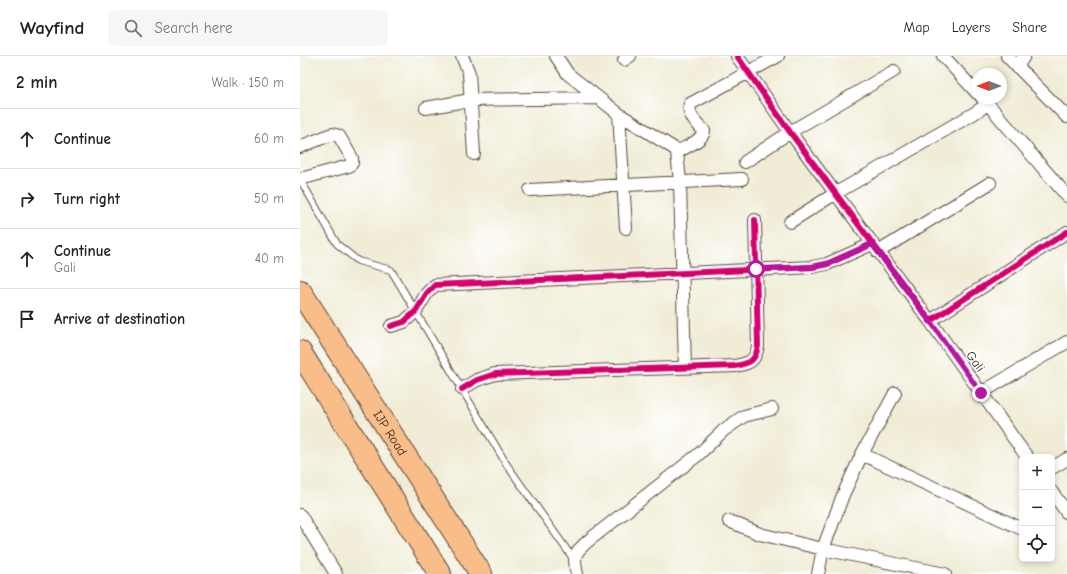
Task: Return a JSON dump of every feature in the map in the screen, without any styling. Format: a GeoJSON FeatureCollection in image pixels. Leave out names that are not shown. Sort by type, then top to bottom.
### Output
{"type":"FeatureCollection","features":[{"type":"Feature","properties":{"kind":"highway","name":"IJP Road"},"geometry":{"type":"LineString","coordinates":[[300,291],[481,574]]}},
{"type":"Feature","properties":{"kind":"highway"},"geometry":{"type":"LineString","coordinates":[[300,352],[440,574]]}},
{"type":"Feature","properties":{"kind":"street"},"geometry":{"type":"LineString","coordinates":[[462,56],[469,73],[474,154]]}},
{"type":"Feature","properties":{"kind":"street"},"geometry":{"type":"LineString","coordinates":[[556,56],[568,74],[598,98],[619,114],[677,152],[680,182],[685,368]]}},
{"type":"Feature","properties":{"kind":"street","name":"Gali"},"geometry":{"type":"LineString","coordinates":[[737,56],[790,132],[930,321],[1025,454]]}},
{"type":"Feature","properties":{"kind":"street"},"geometry":{"type":"LineString","coordinates":[[677,152],[701,138],[704,134],[704,131],[690,115],[688,110],[690,104],[778,56]]}},
{"type":"Feature","properties":{"kind":"street"},"geometry":{"type":"LineString","coordinates":[[943,56],[971,86]]}},
{"type":"Feature","properties":{"kind":"street"},"geometry":{"type":"LineString","coordinates":[[1006,56],[1067,117]]}},
{"type":"Feature","properties":{"kind":"street"},"geometry":{"type":"LineString","coordinates":[[1017,67],[1024,56]]}},
{"type":"Feature","properties":{"kind":"street"},"geometry":{"type":"LineString","coordinates":[[745,162],[790,132],[894,71]]}},
{"type":"Feature","properties":{"kind":"street"},"geometry":{"type":"LineString","coordinates":[[426,108],[470,100],[598,98]]}},
{"type":"Feature","properties":{"kind":"street"},"geometry":{"type":"LineString","coordinates":[[790,222],[836,193],[973,114],[982,104]]}},
{"type":"Feature","properties":{"kind":"street"},"geometry":{"type":"LineString","coordinates":[[988,104],[1067,196]]}},
{"type":"Feature","properties":{"kind":"street"},"geometry":{"type":"LineString","coordinates":[[619,114],[626,228]]}},
{"type":"Feature","properties":{"kind":"street"},"geometry":{"type":"LineString","coordinates":[[300,147],[332,134],[340,136],[352,158],[352,162],[349,166],[300,179]]}},
{"type":"Feature","properties":{"kind":"street"},"geometry":{"type":"LineString","coordinates":[[530,190],[742,179]]}},
{"type":"Feature","properties":{"kind":"street"},"geometry":{"type":"LineString","coordinates":[[391,326],[404,322],[416,311],[427,293],[435,284],[812,267],[827,264],[875,248],[990,183]]}},
{"type":"Feature","properties":{"kind":"street"},"geometry":{"type":"LineString","coordinates":[[462,389],[477,380],[495,374],[736,366],[748,364],[756,356],[758,346],[755,220]]}},
{"type":"Feature","properties":{"kind":"street"},"geometry":{"type":"LineString","coordinates":[[930,321],[1067,232]]}},
{"type":"Feature","properties":{"kind":"street"},"geometry":{"type":"LineString","coordinates":[[981,393],[1067,342]]}},
{"type":"Feature","properties":{"kind":"street"},"geometry":{"type":"LineString","coordinates":[[818,574],[823,549],[843,495],[862,454],[895,392]]}},
{"type":"Feature","properties":{"kind":"street"},"geometry":{"type":"LineString","coordinates":[[577,574],[574,560],[578,550],[699,454],[724,430],[744,416],[772,409]]}},
{"type":"Feature","properties":{"kind":"street"},"geometry":{"type":"LineString","coordinates":[[862,454],[1019,528]]}},
{"type":"Feature","properties":{"kind":"street"},"geometry":{"type":"LineString","coordinates":[[1055,466],[1067,459]]}},
{"type":"Feature","properties":{"kind":"street"},"geometry":{"type":"LineString","coordinates":[[1055,496],[1067,513]]}},
{"type":"Feature","properties":{"kind":"street"},"geometry":{"type":"LineString","coordinates":[[300,515],[336,574]]}},
{"type":"Feature","properties":{"kind":"street"},"geometry":{"type":"LineString","coordinates":[[730,522],[760,534],[823,549],[946,574]]}},
{"type":"Feature","properties":{"kind":"lane"},"geometry":{"type":"LineString","coordinates":[[300,179],[337,244],[358,261],[391,270],[507,465],[574,560]]}},
{"type":"Feature","properties":{"kind":"cycle path"},"geometry":{"type":"LineString","coordinates":[[737,56],[790,132],[930,321],[1067,232]]}},
{"type":"Feature","properties":{"kind":"cycle path"},"geometry":{"type":"LineString","coordinates":[[462,389],[477,380],[495,374],[735,366],[749,362],[754,358],[758,346],[755,220]]}},
{"type":"Feature","properties":{"kind":"cycle path"},"geometry":{"type":"LineString","coordinates":[[391,326],[404,322],[416,311],[427,293],[435,285],[812,267],[827,264],[872,244]]}},
{"type":"Feature","properties":{"kind":"route"},"geometry":{"type":"LineString","coordinates":[[756,269],[812,267],[827,264],[872,244],[930,321],[981,393]]}}]}
